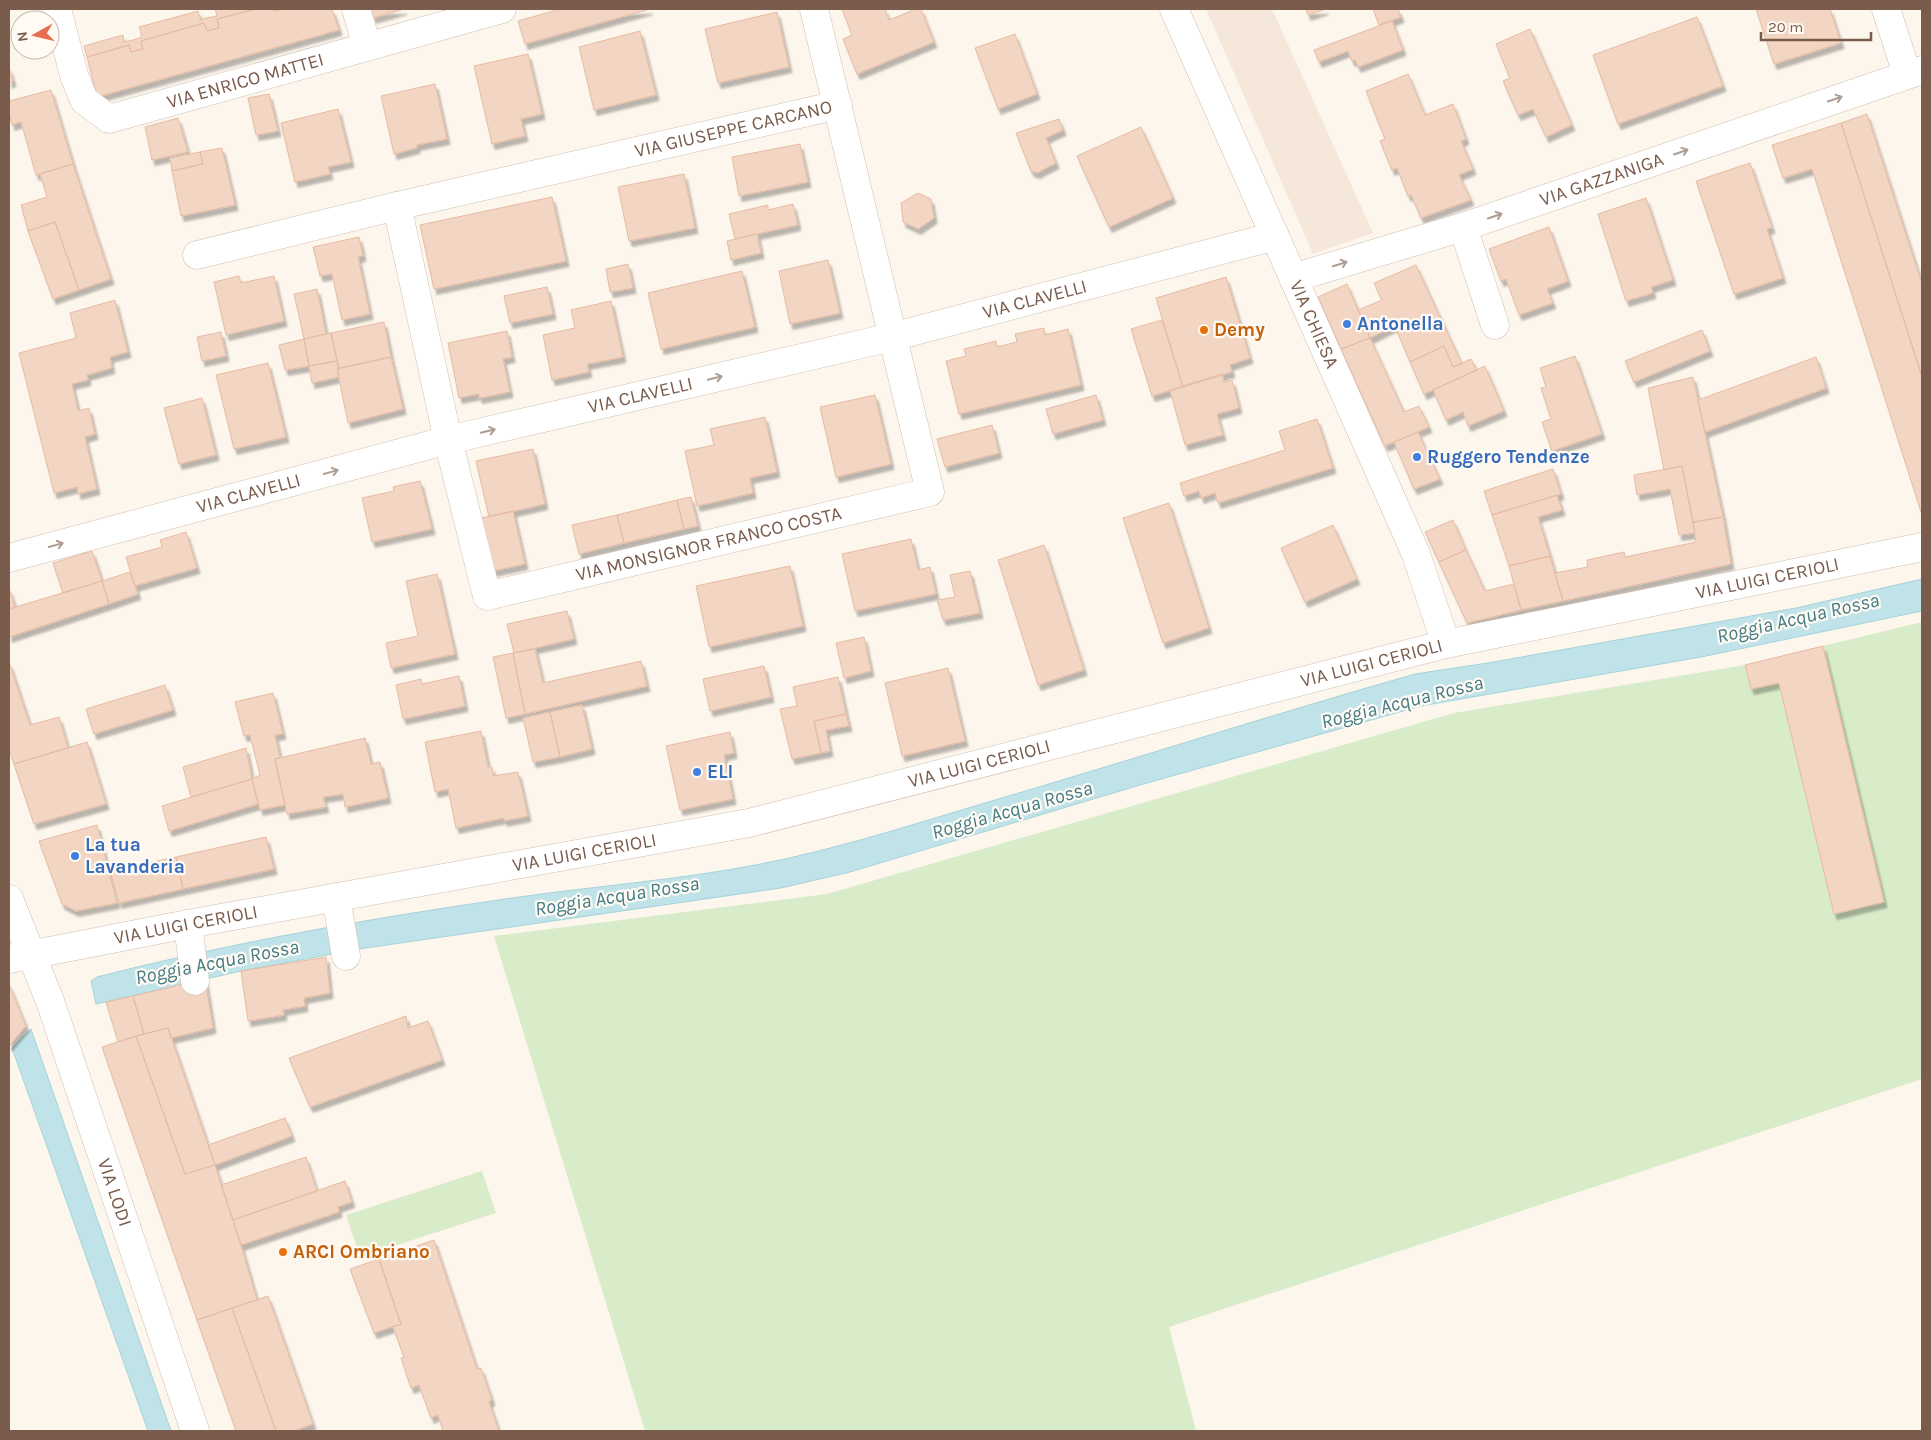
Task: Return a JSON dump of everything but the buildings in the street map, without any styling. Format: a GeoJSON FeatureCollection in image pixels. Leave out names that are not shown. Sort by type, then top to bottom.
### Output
{"type":"FeatureCollection","features":[{"type":"Feature","properties":{"kind":"street","name":"VIA ENRICO MATTEI"},"geometry":{"type":"LineString","coordinates":[[56,9],[74,75],[84,100],[109,119],[502,9]]}},
{"type":"Feature","properties":{"kind":"street"},"geometry":{"type":"LineString","coordinates":[[356,9],[367,46]]}},
{"type":"Feature","properties":{"kind":"street"},"geometry":{"type":"LineString","coordinates":[[814,9],[838,105]]}},
{"type":"Feature","properties":{"kind":"street","name":"VIA CHIESA"},"geometry":{"type":"LineString","coordinates":[[1174,9],[1416,554],[1446,644]]}},
{"type":"Feature","properties":{"kind":"street","name":"VIA GAZZANIGA"},"geometry":{"type":"LineString","coordinates":[[1293,278],[1463,227],[1915,72],[1886,9]]}},
{"type":"Feature","properties":{"kind":"street","name":"VIA GIUSEPPE CARCANO"},"geometry":{"type":"LineString","coordinates":[[197,255],[397,206],[838,105],[892,337]]}},
{"type":"Feature","properties":{"kind":"street"},"geometry":{"type":"LineString","coordinates":[[397,206],[448,440]]}},
{"type":"Feature","properties":{"kind":"street"},"geometry":{"type":"LineString","coordinates":[[1463,227],[1495,325]]}},
{"type":"Feature","properties":{"kind":"street","name":"VIA CLAVELLI"},"geometry":{"type":"LineString","coordinates":[[9,558],[448,440],[892,337],[1274,236]]}},
{"type":"Feature","properties":{"kind":"street","name":"VIA MONSIGNOR FRANCO COSTA"},"geometry":{"type":"LineString","coordinates":[[448,440],[487,596],[930,492],[892,337]]}},
{"type":"Feature","properties":{"kind":"street","name":"VIA LUIGI CERIOLI"},"geometry":{"type":"LineString","coordinates":[[20,957],[188,924],[749,823],[1446,644],[1922,548]]}},
{"type":"Feature","properties":{"kind":"street"},"geometry":{"type":"LineString","coordinates":[[336,897],[346,956]]}},
{"type":"Feature","properties":{"kind":"street","name":"VIA LODI"},"geometry":{"type":"LineString","coordinates":[[9,898],[20,957],[50,1001],[195,1431]]}},
{"type":"Feature","properties":{"kind":"street"},"geometry":{"type":"LineString","coordinates":[[188,924],[195,981]]}},
{"type":"Feature","properties":{"kind":"shaded area"},"geometry":{"type":"Polygon","coordinates":[[[1206,9],[1272,9],[1373,233],[1313,254],[1206,9]]]}},
{"type":"Feature","properties":{"kind":"green space"},"geometry":{"type":"Polygon","coordinates":[[[1922,622],[1922,1079],[1169,1327],[1196,1431],[645,1431],[494,936],[827,894],[1454,713],[1745,665],[1751,689],[1779,683],[1834,913],[1884,901],[1823,646],[1922,622]]]}},
{"type":"Feature","properties":{"kind":"green space"},"geometry":{"type":"Polygon","coordinates":[[[482,1171],[496,1213],[360,1257],[346,1215],[482,1171]]]}},
{"type":"Feature","properties":{"kind":"water","name":"Roggia Acqua Rossa"},"geometry":{"type":"Polygon","coordinates":[[[1922,579],[1922,611],[1701,657],[1421,706],[1140,785],[850,872],[781,888],[359,949],[241,971],[96,1004],[91,981],[97,977],[148,964],[304,932],[408,914],[543,894],[730,870],[789,858],[902,828],[1415,674],[1488,663],[1796,608],[1922,579]]]}},
{"type":"Feature","properties":{"kind":"water"},"geometry":{"type":"Polygon","coordinates":[[[31,1029],[171,1431],[148,1431],[12,1048],[31,1029]]]}},
{"type":"Feature","properties":{"kind":"place","name":"Antonella"},"geometry":{"type":"Point","coordinates":[1347,324]}},
{"type":"Feature","properties":{"kind":"place","name":"Demy"},"geometry":{"type":"Point","coordinates":[1204,330]}},
{"type":"Feature","properties":{"kind":"place","name":"Ruggero Tendenze"},"geometry":{"type":"Point","coordinates":[1417,457]}},
{"type":"Feature","properties":{"kind":"place","name":"ELI"},"geometry":{"type":"Point","coordinates":[697,772]}},
{"type":"Feature","properties":{"kind":"place","name":"La tua Lavanderia"},"geometry":{"type":"Point","coordinates":[75,856]}},
{"type":"Feature","properties":{"kind":"place","name":"ARCI Ombriano"},"geometry":{"type":"Point","coordinates":[283,1252]}}]}
